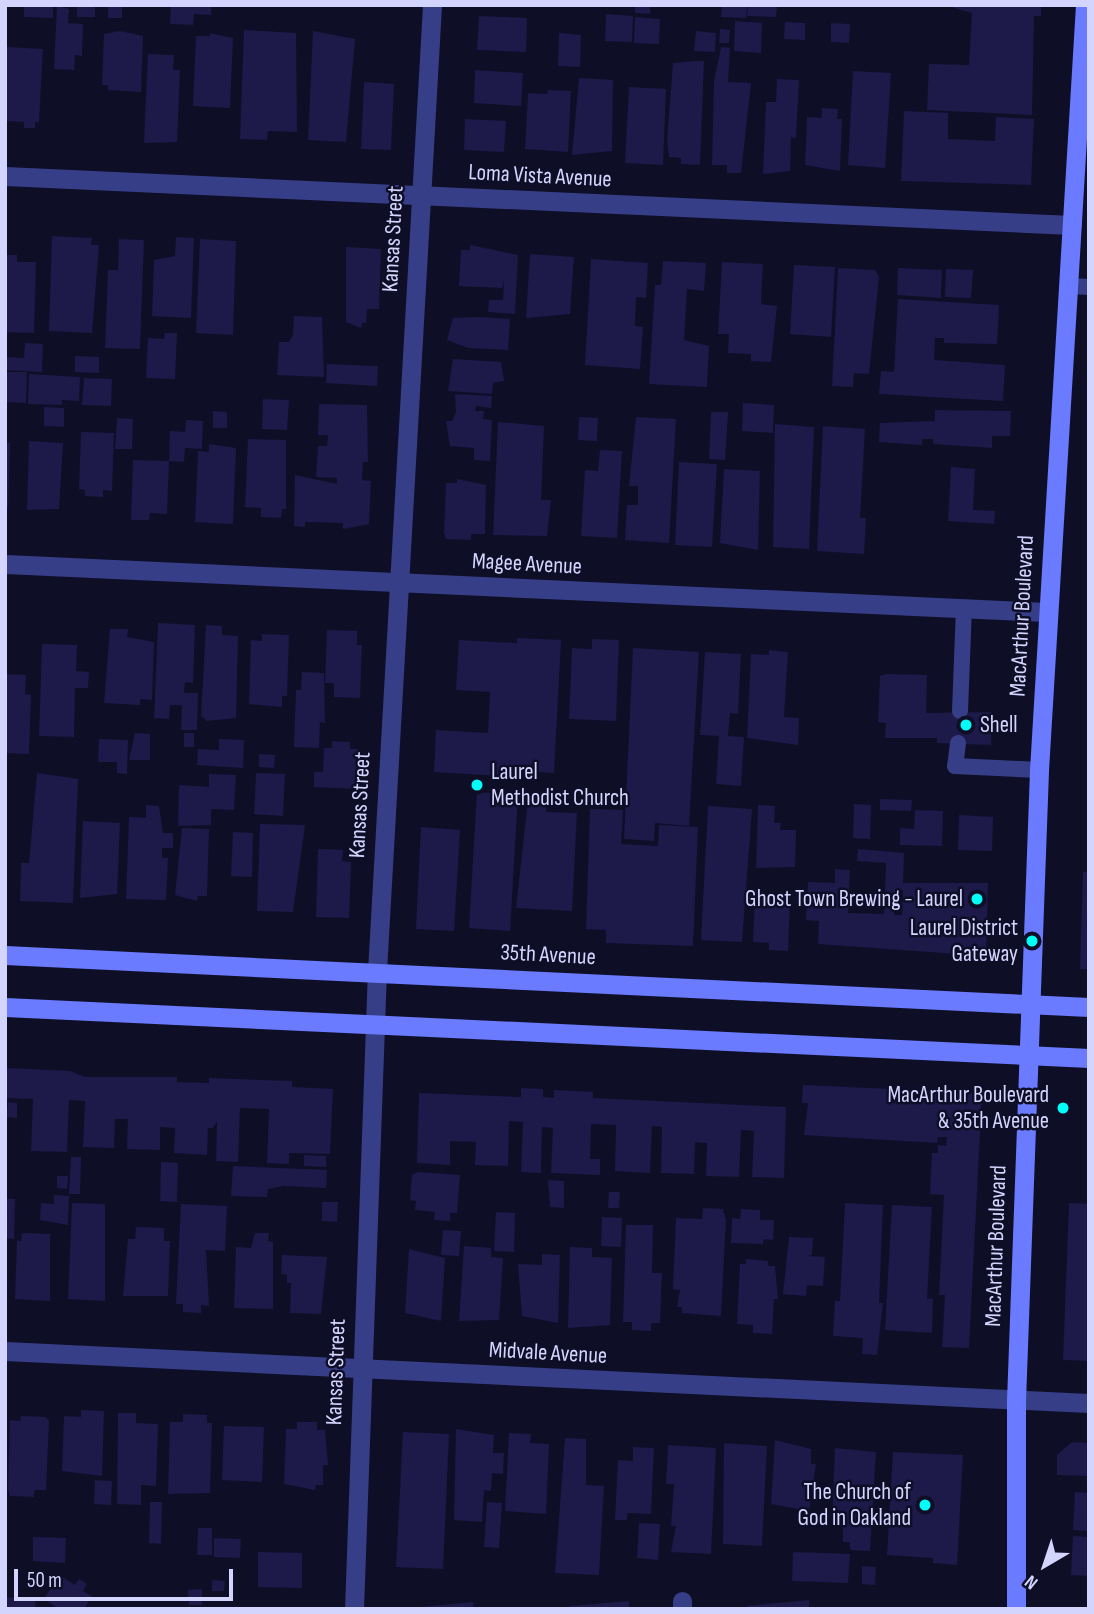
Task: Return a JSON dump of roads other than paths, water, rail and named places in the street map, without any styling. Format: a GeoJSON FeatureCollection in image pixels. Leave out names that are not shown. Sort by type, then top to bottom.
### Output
{"type":"FeatureCollection","features":[{"type":"Feature","properties":{"kind":"main road","name":"MacArthur Boulevard"},"geometry":{"type":"LineString","coordinates":[[1016,1609],[1016,1401],[1039,770],[1046,612],[1072,225],[1084,130],[1085,5]]}},
{"type":"Feature","properties":{"kind":"main road","name":"35th Avenue"},"geometry":{"type":"LineString","coordinates":[[5,955],[1089,1007]]}},
{"type":"Feature","properties":{"kind":"main road"},"geometry":{"type":"LineString","coordinates":[[5,1007],[1089,1058]]}},
{"type":"Feature","properties":{"kind":"street","name":"Kansas Street"},"geometry":{"type":"LineString","coordinates":[[354,1609],[374,1025],[432,5]]}},
{"type":"Feature","properties":{"kind":"street","name":"Loma Vista Avenue"},"geometry":{"type":"LineString","coordinates":[[5,176],[1072,225]]}},
{"type":"Feature","properties":{"kind":"street","name":"Magee Avenue"},"geometry":{"type":"LineString","coordinates":[[5,564],[1046,612]]}},
{"type":"Feature","properties":{"kind":"street","name":"Midvale Avenue"},"geometry":{"type":"LineString","coordinates":[[5,1351],[1089,1403]]}},
{"type":"Feature","properties":{"kind":"lane"},"geometry":{"type":"LineString","coordinates":[[1068,286],[1089,287]]}},
{"type":"Feature","properties":{"kind":"lane"},"geometry":{"type":"LineString","coordinates":[[960,711],[964,608]]}},
{"type":"Feature","properties":{"kind":"lane"},"geometry":{"type":"LineString","coordinates":[[958,743],[955,766],[1039,770]]}},
{"type":"Feature","properties":{"kind":"place","name":"Shell"},"geometry":{"type":"Point","coordinates":[966,725]}},
{"type":"Feature","properties":{"kind":"place","name":"Laurel Methodist Church"},"geometry":{"type":"Point","coordinates":[477,785]}},
{"type":"Feature","properties":{"kind":"place","name":"Ghost Town Brewing - Laurel"},"geometry":{"type":"Point","coordinates":[977,899]}},
{"type":"Feature","properties":{"kind":"place","name":"Laurel District Gateway"},"geometry":{"type":"Point","coordinates":[1032,941]}},
{"type":"Feature","properties":{"kind":"place","name":"MacArthur Boulevard & 35th Avenue"},"geometry":{"type":"Point","coordinates":[1063,1108]}},
{"type":"Feature","properties":{"kind":"place","name":"The Church of God in Oakland"},"geometry":{"type":"Point","coordinates":[925,1505]}}]}
